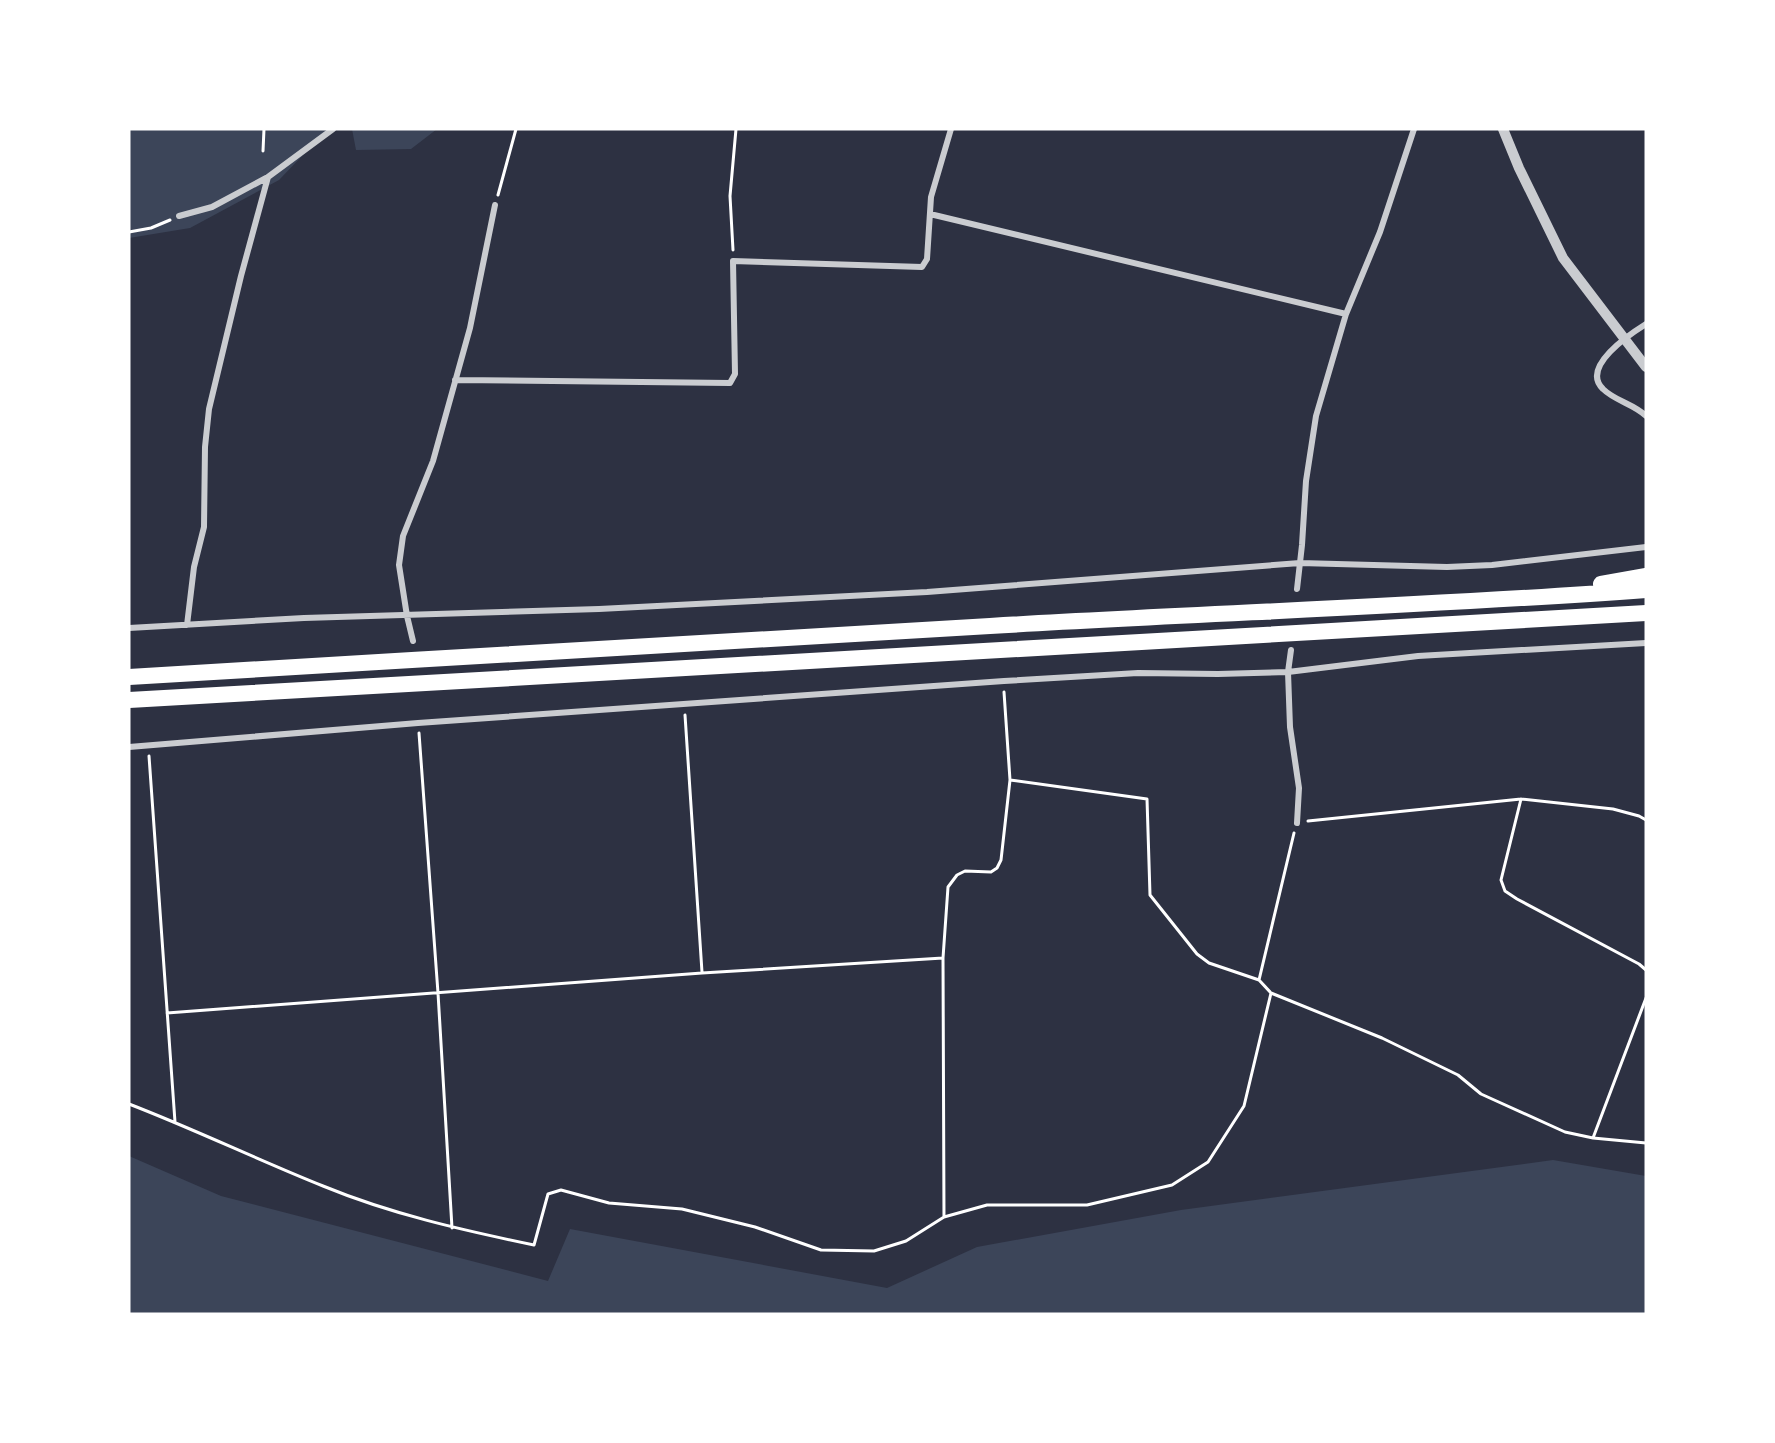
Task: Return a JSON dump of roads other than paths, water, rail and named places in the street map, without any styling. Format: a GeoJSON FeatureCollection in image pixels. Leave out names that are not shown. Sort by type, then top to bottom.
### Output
{"type":"FeatureCollection","features":[{"type":"Feature","properties":{"kind":"highway"},"geometry":{"type":"LineString","coordinates":[[1502,601],[1646,576]]}},
{"type":"Feature","properties":{"kind":"highway"},"geometry":{"type":"LineString","coordinates":[[129,677],[988,626],[1502,601],[1646,590]]}},
{"type":"Feature","properties":{"kind":"highway"},"geometry":{"type":"LineString","coordinates":[[129,700],[1646,613]]}},
{"type":"Feature","properties":{"kind":"street"},"geometry":{"type":"LineString","coordinates":[[179,216],[212,207],[268,177],[333,129]]}},
{"type":"Feature","properties":{"kind":"street"},"geometry":{"type":"LineString","coordinates":[[455,380],[730,383],[735,374],[733,261],[922,267],[927,259],[931,197],[951,129]]}},
{"type":"Feature","properties":{"kind":"street"},"geometry":{"type":"LineString","coordinates":[[1297,589],[1306,481],[1316,416],[1346,314],[1380,232],[1414,129]]}},
{"type":"Feature","properties":{"kind":"street"},"geometry":{"type":"LineString","coordinates":[[1503,129],[1519,168],[1563,258],[1646,367]]}},
{"type":"Feature","properties":{"kind":"street"},"geometry":{"type":"LineString","coordinates":[[187,626],[194,567],[204,527],[205,447],[209,409],[268,177]]}},
{"type":"Feature","properties":{"kind":"street"},"geometry":{"type":"LineString","coordinates":[[413,641],[399,565],[403,536],[433,461],[470,328],[495,205]]}},
{"type":"Feature","properties":{"kind":"street"},"geometry":{"type":"LineString","coordinates":[[930,214],[1346,314]]}},
{"type":"Feature","properties":{"kind":"street"},"geometry":{"type":"LineString","coordinates":[[1646,324],[1625,338],[1605,357],[1598,367],[1597,378],[1601,387],[1638,408],[1646,416]]}},
{"type":"Feature","properties":{"kind":"street"},"geometry":{"type":"LineString","coordinates":[[129,628],[304,618],[599,609],[927,592],[1300,563],[1459,567],[1646,547]]}},
{"type":"Feature","properties":{"kind":"street"},"geometry":{"type":"LineString","coordinates":[[129,747],[418,723],[1004,681],[1138,673],[1288,672],[1418,656],[1646,643]]}},
{"type":"Feature","properties":{"kind":"street"},"geometry":{"type":"LineString","coordinates":[[1291,650],[1288,672],[1290,727],[1299,788],[1297,823]]}}]}
